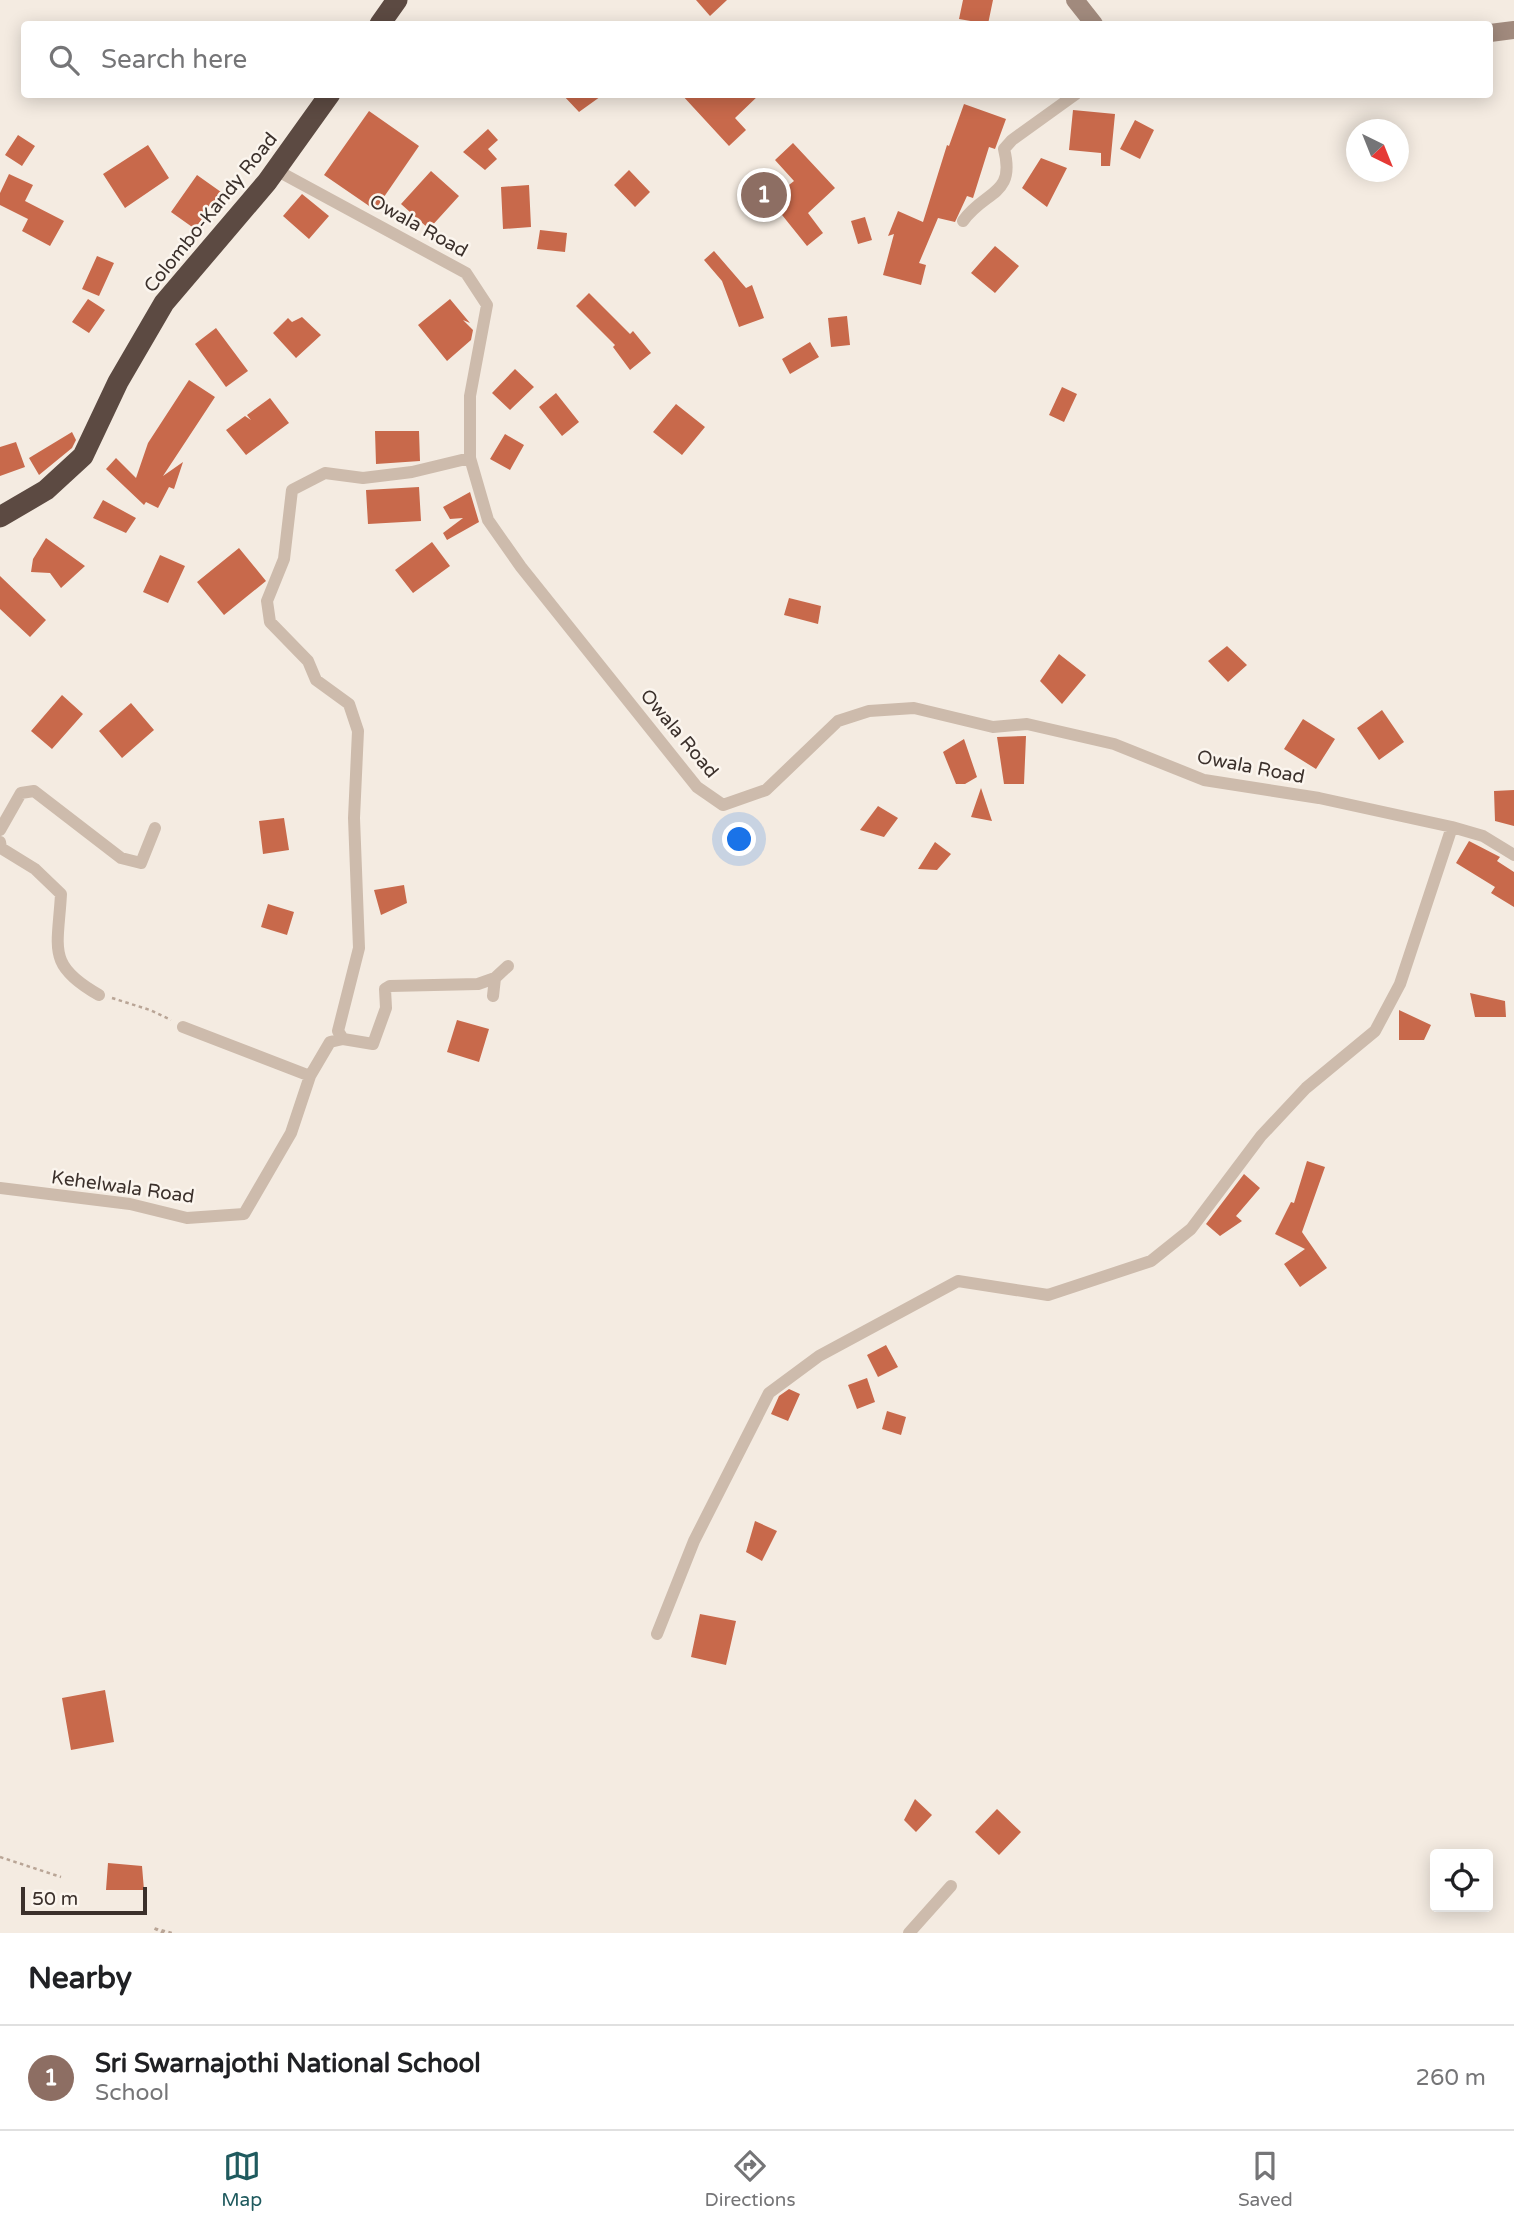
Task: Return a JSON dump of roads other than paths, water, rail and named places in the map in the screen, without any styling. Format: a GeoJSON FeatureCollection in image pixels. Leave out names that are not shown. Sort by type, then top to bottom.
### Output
{"type":"FeatureCollection","features":[{"type":"Feature","properties":{"kind":"highway"},"geometry":{"type":"LineString","coordinates":[[382,21],[397,0]]}},
{"type":"Feature","properties":{"kind":"highway","name":"Colombo-Kandy Road"},"geometry":{"type":"LineString","coordinates":[[0,517],[46,490],[83,456],[118,382],[164,303],[276,170],[327,98]]}},
{"type":"Feature","properties":{"kind":"main road"},"geometry":{"type":"LineString","coordinates":[[1075,0],[1092,21]]}},
{"type":"Feature","properties":{"kind":"main road"},"geometry":{"type":"LineString","coordinates":[[1493,33],[1514,30]]}},
{"type":"Feature","properties":{"kind":"street"},"geometry":{"type":"LineString","coordinates":[[963,221],[971,209],[1003,187],[1009,169],[1004,149],[1012,140],[1070,98]]}},
{"type":"Feature","properties":{"kind":"street","name":"Owala Road"},"geometry":{"type":"LineString","coordinates":[[276,170],[466,273],[487,304],[470,396],[470,458],[488,520],[522,567],[697,787],[723,805],[766,790],[838,721],[869,711],[914,708],[993,727],[1027,724],[1114,744],[1204,780],[1318,797],[1452,827],[1483,836],[1514,855]]}},
{"type":"Feature","properties":{"kind":"street"},"geometry":{"type":"LineString","coordinates":[[470,458],[412,472],[363,478],[325,473],[292,490],[284,559],[267,601],[270,622],[308,661],[316,680],[349,704],[358,730],[354,818],[359,948],[338,1031],[343,1039],[373,1044],[386,1008],[385,989],[390,986],[478,984],[495,978],[508,966]]}},
{"type":"Feature","properties":{"kind":"street"},"geometry":{"type":"LineString","coordinates":[[0,830],[21,793],[34,792],[121,858],[141,863],[155,828]]}},
{"type":"Feature","properties":{"kind":"street"},"geometry":{"type":"LineString","coordinates":[[657,1634],[694,1541],[769,1393],[819,1356],[958,1281],[1048,1295],[1152,1261],[1191,1229],[1261,1136],[1306,1088],[1375,1031],[1400,984],[1452,827]]}},
{"type":"Feature","properties":{"kind":"street"},"geometry":{"type":"LineString","coordinates":[[0,842],[1,848],[35,869],[61,894],[58,950],[62,966],[74,981],[99,995]]}},
{"type":"Feature","properties":{"kind":"street"},"geometry":{"type":"LineString","coordinates":[[493,996],[495,978]]}},
{"type":"Feature","properties":{"kind":"street"},"geometry":{"type":"LineString","coordinates":[[183,1027],[310,1076]]}},
{"type":"Feature","properties":{"kind":"street","name":"Kehelwala Road"},"geometry":{"type":"LineString","coordinates":[[0,1188],[130,1204],[187,1217],[244,1214],[291,1133],[310,1076],[330,1042],[343,1039]]}},
{"type":"Feature","properties":{"kind":"street"},"geometry":{"type":"LineString","coordinates":[[909,1933],[951,1886]]}},
{"type":"Feature","properties":{"kind":"place","name":"Sri Swarnajothi National School"},"geometry":{"type":"Point","coordinates":[764,195]}}]}
